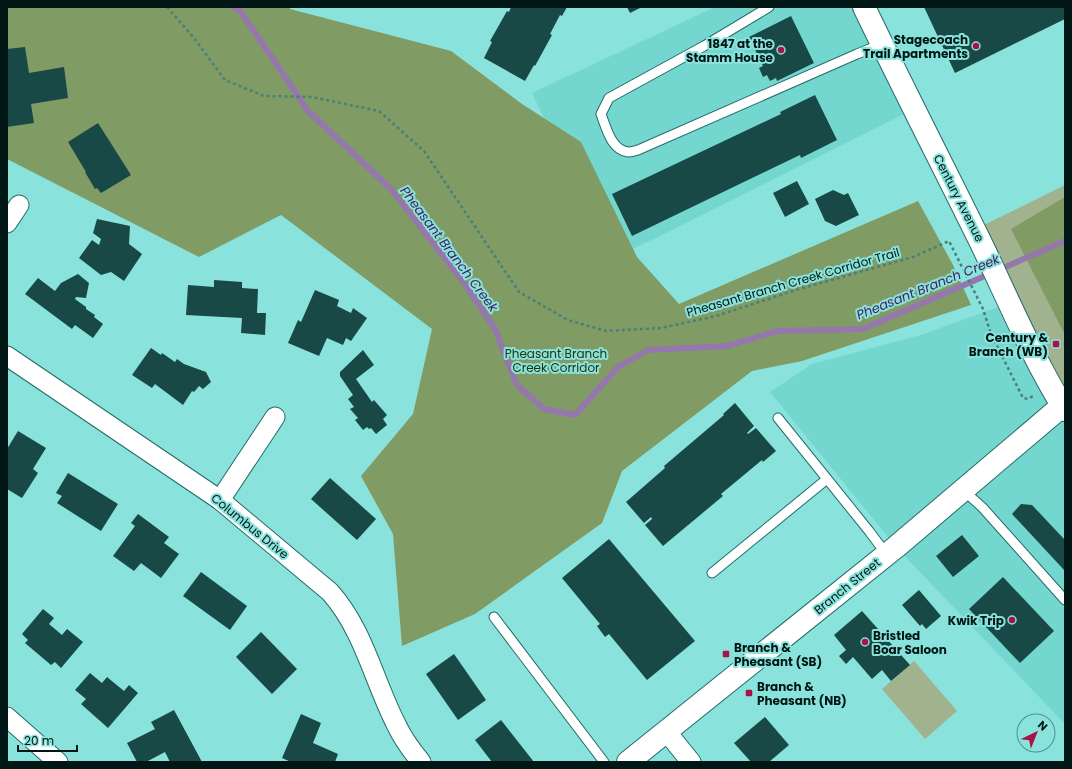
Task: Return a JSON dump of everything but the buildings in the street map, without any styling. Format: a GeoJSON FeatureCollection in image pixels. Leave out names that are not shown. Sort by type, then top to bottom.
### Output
{"type":"FeatureCollection","features":[{"type":"Feature","properties":{"kind":"street","name":"Century Avenue"},"geometry":{"type":"LineString","coordinates":[[864,7],[980,241],[1040,367],[1064,408]]}},
{"type":"Feature","properties":{"kind":"street"},"geometry":{"type":"LineString","coordinates":[[7,223],[19,205]]}},
{"type":"Feature","properties":{"kind":"street","name":"Columbus Drive"},"geometry":{"type":"LineString","coordinates":[[7,356],[220,500],[330,592],[338,601],[353,624],[397,727],[420,762]]}},
{"type":"Feature","properties":{"kind":"street","name":"Branch Street"},"geometry":{"type":"LineString","coordinates":[[628,762],[887,555],[1064,408]]}},
{"type":"Feature","properties":{"kind":"street"},"geometry":{"type":"LineString","coordinates":[[220,500],[275,416]]}},
{"type":"Feature","properties":{"kind":"street"},"geometry":{"type":"LineString","coordinates":[[7,718],[58,762]]}},
{"type":"Feature","properties":{"kind":"street"},"geometry":{"type":"LineString","coordinates":[[666,731],[691,762]]}},
{"type":"Feature","properties":{"kind":"lane"},"geometry":{"type":"LineString","coordinates":[[769,7],[704,46],[610,98],[601,114],[607,131],[617,147],[628,152],[638,150],[882,44]]}},
{"type":"Feature","properties":{"kind":"lane"},"geometry":{"type":"LineString","coordinates":[[778,418],[887,555]]}},
{"type":"Feature","properties":{"kind":"lane"},"geometry":{"type":"LineString","coordinates":[[712,573],[826,478]]}},
{"type":"Feature","properties":{"kind":"lane"},"geometry":{"type":"LineString","coordinates":[[964,490],[982,507],[1065,600]]}},
{"type":"Feature","properties":{"kind":"lane"},"geometry":{"type":"LineString","coordinates":[[494,617],[604,762]]}},
{"type":"Feature","properties":{"kind":"path","name":"Pheasant Branch Creek Corridor Trail"},"geometry":{"type":"LineString","coordinates":[[167,7],[194,38],[224,80],[264,96],[312,97],[379,111],[424,151],[520,292],[568,320],[606,331],[661,328],[716,316],[796,290],[913,256],[949,241],[983,309],[991,334],[1024,398],[1028,399]]}},
{"type":"Feature","properties":{"kind":"shaded area"},"geometry":{"type":"Polygon","coordinates":[[[715,7],[865,7],[914,109],[654,239],[612,258],[532,93],[715,7]]]}},
{"type":"Feature","properties":{"kind":"shaded area"},"geometry":{"type":"Polygon","coordinates":[[[1009,303],[1065,410],[1065,724],[896,547],[770,392],[812,364],[921,335],[1009,303]]]}},
{"type":"Feature","properties":{"kind":"green space","name":"Pheasant Branch Creek Corridor"},"geometry":{"type":"Polygon","coordinates":[[[7,7],[290,7],[290,9],[451,51],[522,104],[581,142],[637,257],[679,304],[918,201],[953,265],[971,305],[802,361],[752,371],[622,471],[602,523],[475,614],[402,646],[393,534],[361,476],[413,414],[432,329],[281,215],[199,257],[7,159],[7,7]]]}},
{"type":"Feature","properties":{"kind":"green space"},"geometry":{"type":"Polygon","coordinates":[[[1065,185],[1065,404],[974,230],[1065,185]]]}},
{"type":"Feature","properties":{"kind":"green space"},"geometry":{"type":"Polygon","coordinates":[[[1065,197],[1065,335],[1011,229],[1065,197]]]}},
{"type":"Feature","properties":{"kind":"green space"},"geometry":{"type":"Polygon","coordinates":[[[914,661],[957,711],[925,739],[882,689],[914,661]]]}},
{"type":"Feature","properties":{"kind":"waterway","name":"Pheasant Branch Creek"},"geometry":{"type":"LineString","coordinates":[[234,7],[241,12],[308,111],[391,189],[465,284],[495,329],[517,385],[544,409],[575,415],[618,367],[648,350],[727,346],[778,331],[863,329],[1065,241]]}},
{"type":"Feature","properties":{"kind":"place","name":"Stagecoach Trail Apartments"},"geometry":{"type":"Point","coordinates":[976,46]}},
{"type":"Feature","properties":{"kind":"place","name":"1847 at the Stamm House"},"geometry":{"type":"Point","coordinates":[781,50]}},
{"type":"Feature","properties":{"kind":"place","name":"Century & Branch (WB)"},"geometry":{"type":"Point","coordinates":[1056,344]}},
{"type":"Feature","properties":{"kind":"place","name":"Kwik Trip"},"geometry":{"type":"Point","coordinates":[1012,620]}},
{"type":"Feature","properties":{"kind":"place","name":"Bristled Boar Saloon"},"geometry":{"type":"Point","coordinates":[865,642]}},
{"type":"Feature","properties":{"kind":"place","name":"Branch & Pheasant (SB)"},"geometry":{"type":"Point","coordinates":[726,654]}},
{"type":"Feature","properties":{"kind":"place","name":"Branch & Pheasant (NB)"},"geometry":{"type":"Point","coordinates":[749,693]}}]}
